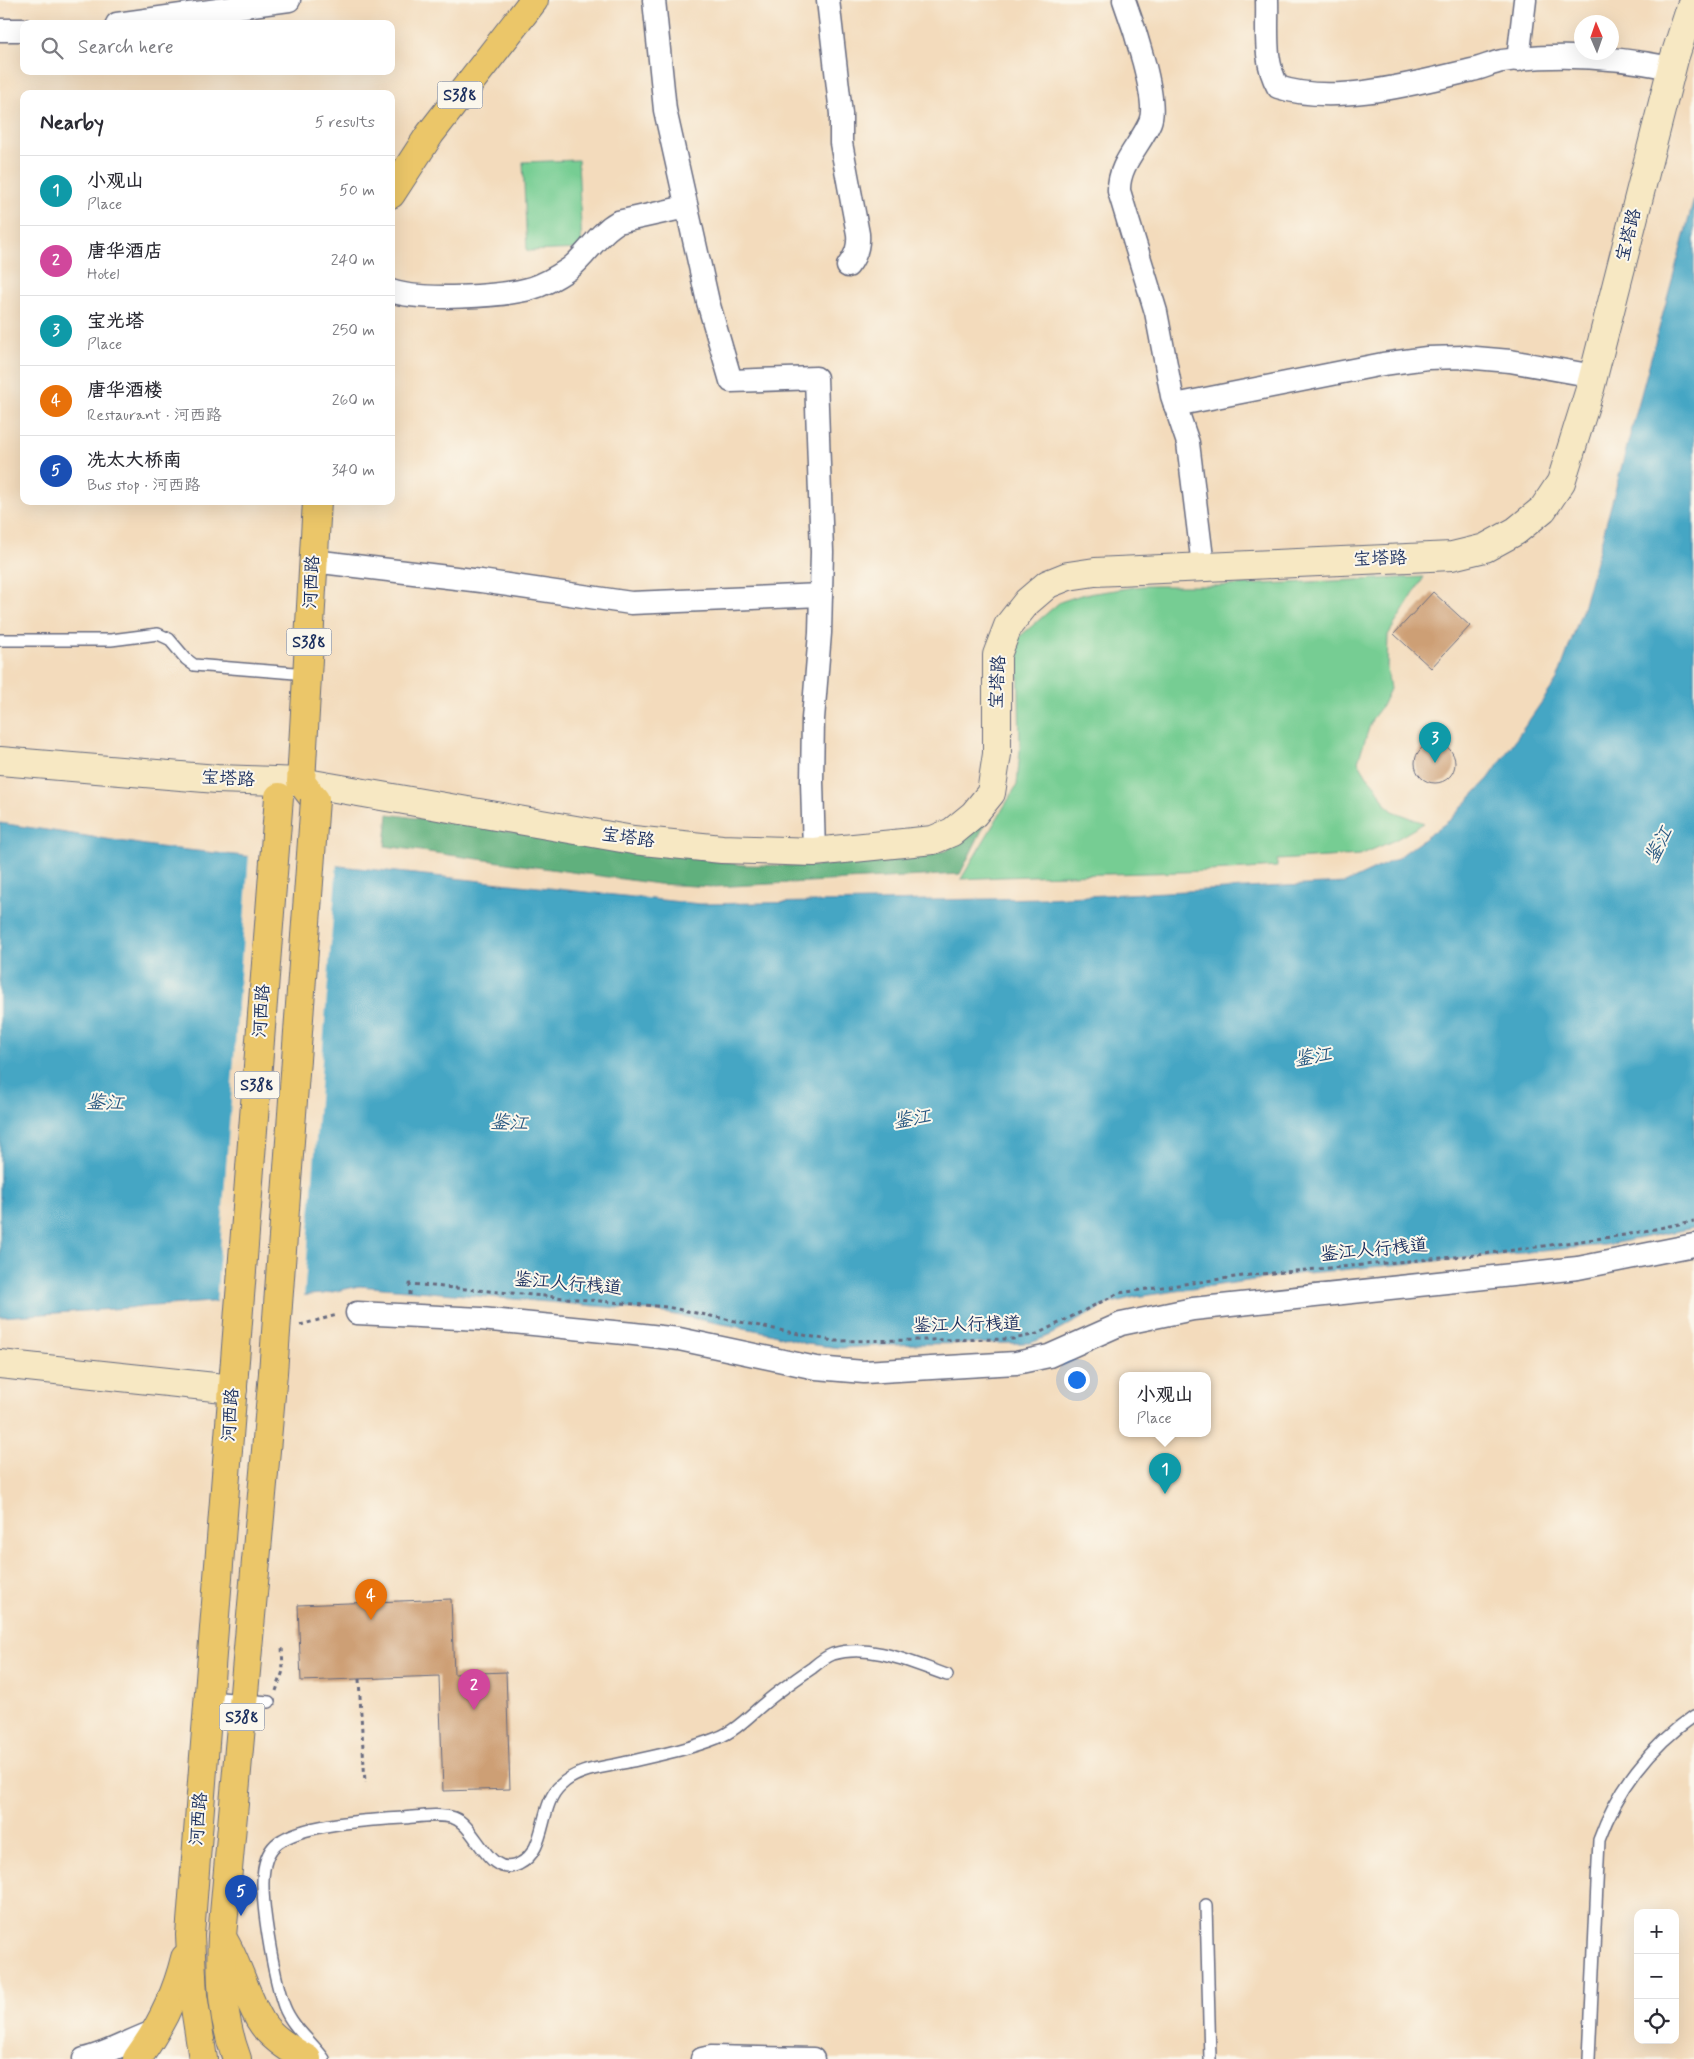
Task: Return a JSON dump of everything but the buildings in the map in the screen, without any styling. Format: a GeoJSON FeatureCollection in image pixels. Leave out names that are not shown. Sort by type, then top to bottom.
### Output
{"type":"FeatureCollection","features":[{"type":"Feature","properties":{"kind":"main road","name":"S388"},"geometry":{"type":"LineString","coordinates":[[395,188],[430,134],[534,0]]}},
{"type":"Feature","properties":{"kind":"main road","name":"河西路"},"geometry":{"type":"LineString","coordinates":[[237,2059],[227,2026],[222,1993],[222,1936],[240,1741],[256,1701],[273,1373],[298,793],[318,505]]}},
{"type":"Feature","properties":{"kind":"main road","name":"河西路"},"geometry":{"type":"LineString","coordinates":[[203,2059],[193,1995],[190,1935],[234,1381],[298,793]]}},
{"type":"Feature","properties":{"kind":"main road"},"geometry":{"type":"LineString","coordinates":[[205,1739],[240,1741]]}},
{"type":"Feature","properties":{"kind":"main road"},"geometry":{"type":"LineString","coordinates":[[137,2059],[164,2018],[180,1980],[190,1935]]}},
{"type":"Feature","properties":{"kind":"main road"},"geometry":{"type":"LineString","coordinates":[[222,1936],[236,1959],[260,2020],[277,2039],[307,2059]]}},
{"type":"Feature","properties":{"kind":"street"},"geometry":{"type":"LineString","coordinates":[[146,20],[289,0]]}},
{"type":"Feature","properties":{"kind":"street"},"geometry":{"type":"LineString","coordinates":[[654,0],[665,110],[708,302],[731,381],[816,378],[822,552],[813,728],[814,852]]}},
{"type":"Feature","properties":{"kind":"street"},"geometry":{"type":"LineString","coordinates":[[828,0],[841,114],[841,143],[859,244],[856,254],[848,266]]}},
{"type":"Feature","properties":{"kind":"street"},"geometry":{"type":"LineString","coordinates":[[1124,0],[1150,90],[1153,109],[1151,120],[1144,136],[1124,165],[1119,181],[1119,191],[1156,312],[1175,405],[1188,443],[1203,566]]}},
{"type":"Feature","properties":{"kind":"street"},"geometry":{"type":"LineString","coordinates":[[1267,0],[1268,57],[1272,76],[1278,87],[1292,92],[1334,95],[1362,92],[1426,80],[1500,62],[1518,60],[1592,58],[1633,60],[1672,68]]}},
{"type":"Feature","properties":{"kind":"street"},"geometry":{"type":"LineString","coordinates":[[1518,60],[1525,0]]}},
{"type":"Feature","properties":{"kind":"street","name":"宝塔路"},"geometry":{"type":"LineString","coordinates":[[0,762],[217,779],[298,793],[633,840],[722,849],[814,852],[933,840],[952,832],[974,814],[991,793],[998,754],[997,655],[1008,626],[1028,602],[1048,584],[1068,576],[1095,572],[1452,556],[1485,548],[1516,531],[1543,509],[1561,482],[1594,376],[1672,68],[1693,0]]}},
{"type":"Feature","properties":{"kind":"street"},"geometry":{"type":"LineString","coordinates":[[0,30],[20,30]]}},
{"type":"Feature","properties":{"kind":"street"},"geometry":{"type":"LineString","coordinates":[[395,292],[424,296],[493,293],[530,289],[550,281],[570,268],[609,227],[629,218],[686,207]]}},
{"type":"Feature","properties":{"kind":"street"},"geometry":{"type":"LineString","coordinates":[[1175,405],[1383,364],[1427,358],[1464,357],[1510,361],[1594,376]]}},
{"type":"Feature","properties":{"kind":"street"},"geometry":{"type":"LineString","coordinates":[[313,561],[481,582],[631,604],[821,595]]}},
{"type":"Feature","properties":{"kind":"street"},"geometry":{"type":"LineString","coordinates":[[358,1313],[481,1319],[654,1336],[816,1368],[864,1372],[1016,1363],[1049,1356],[1121,1324],[1193,1309],[1578,1268],[1694,1245]]}},
{"type":"Feature","properties":{"kind":"street"},"geometry":{"type":"LineString","coordinates":[[0,1364],[234,1381]]}},
{"type":"Feature","properties":{"kind":"street"},"geometry":{"type":"LineString","coordinates":[[84,2059],[96,2056],[129,2040],[156,2031]]}},
{"type":"Feature","properties":{"kind":"street"},"geometry":{"type":"LineString","coordinates":[[702,2059],[711,2057],[814,2059]]}},
{"type":"Feature","properties":{"kind":"lane"},"geometry":{"type":"LineString","coordinates":[[0,640],[111,640],[158,634],[169,640],[194,665],[307,674]]}},
{"type":"Feature","properties":{"kind":"lane"},"geometry":{"type":"LineString","coordinates":[[324,2059],[301,2034],[285,2007],[276,1976],[265,1914],[264,1872],[269,1851],[282,1840],[302,1832],[337,1825],[409,1818],[454,1817],[465,1825],[485,1853],[503,1866],[512,1868],[523,1863],[530,1855],[537,1842],[553,1794],[561,1784],[580,1773],[674,1751],[719,1738],[830,1655],[866,1651],[892,1656],[947,1675]]}},
{"type":"Feature","properties":{"kind":"lane"},"geometry":{"type":"LineString","coordinates":[[210,1697],[256,1701]]}},
{"type":"Feature","properties":{"kind":"lane"},"geometry":{"type":"LineString","coordinates":[[1589,2059],[1599,1840],[1607,1818],[1623,1788],[1655,1748],[1694,1716]]}},
{"type":"Feature","properties":{"kind":"lane"},"geometry":{"type":"LineString","coordinates":[[1206,1905],[1210,2059]]}},
{"type":"Feature","properties":{"kind":"path","name":"鉴江人行栈道"},"geometry":{"type":"LineString","coordinates":[[410,1284],[667,1307],[833,1341],[1013,1339],[1029,1338],[1119,1293],[1250,1275],[1484,1254],[1625,1234],[1694,1221]]}},
{"type":"Feature","properties":{"kind":"path"},"geometry":{"type":"LineString","coordinates":[[256,1701],[283,1671],[282,1646]]}},
{"type":"Feature","properties":{"kind":"path"},"geometry":{"type":"LineString","coordinates":[[359,1679],[364,1783]]}},
{"type":"Feature","properties":{"kind":"green space"},"geometry":{"type":"Polygon","coordinates":[[[578,160],[582,249],[527,251],[523,162],[578,160]]]}},
{"type":"Feature","properties":{"kind":"green space"},"geometry":{"type":"Polygon","coordinates":[[[1424,577],[1388,635],[1387,668],[1390,689],[1382,706],[1372,719],[1358,761],[1376,786],[1386,805],[1393,811],[1424,823],[1395,840],[1360,855],[1277,860],[1277,867],[961,879],[1017,785],[1020,750],[1018,638],[1060,602],[1081,595],[1142,586],[1219,586],[1424,577]]]}},
{"type":"Feature","properties":{"kind":"green space"},"geometry":{"type":"Polygon","coordinates":[[[991,812],[960,874],[713,887],[658,884],[385,846],[388,814],[744,865],[819,866],[946,851],[991,812]]]}},
{"type":"Feature","properties":{"kind":"water","name":"鉴江"},"geometry":{"type":"Polygon","coordinates":[[[1694,199],[1694,1228],[1606,1245],[1297,1274],[1135,1297],[1108,1304],[1031,1343],[915,1344],[841,1348],[806,1344],[770,1333],[654,1311],[359,1286],[323,1294],[0,1317],[0,823],[159,847],[700,904],[1046,898],[1345,883],[1396,859],[1450,820],[1489,778],[1557,680],[1584,605],[1694,199]]]}},
{"type":"Feature","properties":{"kind":"pier"},"geometry":{"type":"Polygon","coordinates":[[[249,854],[337,862],[304,1298],[216,1304],[249,854]]]}},
{"type":"Feature","properties":{"kind":"place","name":"宝光塔"},"geometry":{"type":"Point","coordinates":[1435,763]}},
{"type":"Feature","properties":{"kind":"place","name":"小观山"},"geometry":{"type":"Point","coordinates":[1165,1494]}},
{"type":"Feature","properties":{"kind":"place","name":"唐华酒楼"},"geometry":{"type":"Point","coordinates":[371,1620]}},
{"type":"Feature","properties":{"kind":"place","name":"唐华酒店"},"geometry":{"type":"Point","coordinates":[474,1710]}},
{"type":"Feature","properties":{"kind":"place","name":"冼太大桥南"},"geometry":{"type":"Point","coordinates":[241,1916]}}]}
